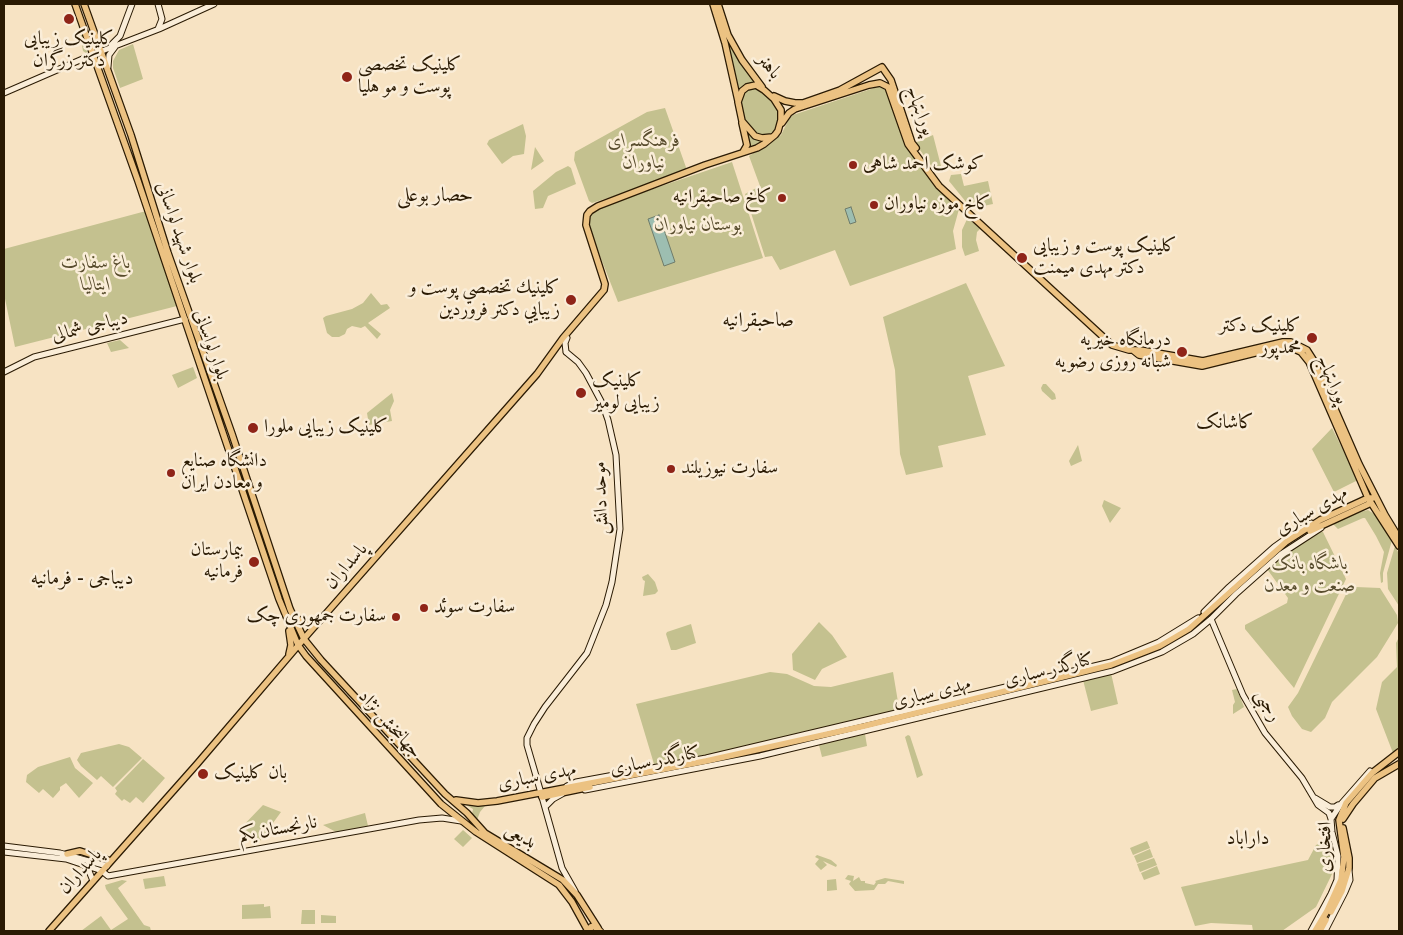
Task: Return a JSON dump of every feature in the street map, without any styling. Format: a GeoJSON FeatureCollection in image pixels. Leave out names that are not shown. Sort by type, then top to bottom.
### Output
{"type":"FeatureCollection","features":[{"type":"Feature","properties":{"kind":"highway"},"geometry":{"type":"LineString","coordinates":[[589,931],[592,926],[599,930]]}},
{"type":"Feature","properties":{"kind":"main road","name":"بلوار لواسانی"},"geometry":{"type":"LineString","coordinates":[[75,4],[100,71],[288,624],[298,645]]}},
{"type":"Feature","properties":{"kind":"main road"},"geometry":{"type":"LineString","coordinates":[[84,4],[108,69]]}},
{"type":"Feature","properties":{"kind":"main road"},"geometry":{"type":"LineString","coordinates":[[102,51],[114,43],[120,36],[132,4]]}},
{"type":"Feature","properties":{"kind":"main road"},"geometry":{"type":"LineString","coordinates":[[156,30],[162,22],[162,15],[158,4]]}},
{"type":"Feature","properties":{"kind":"main road"},"geometry":{"type":"LineString","coordinates":[[4,93],[214,4]]}},
{"type":"Feature","properties":{"kind":"main road","name":"باهنر"},"geometry":{"type":"LineString","coordinates":[[713,4],[725,43],[738,102]]}},
{"type":"Feature","properties":{"kind":"main road","name":"باهنر"},"geometry":{"type":"LineString","coordinates":[[718,4],[728,35],[742,60],[764,90],[795,106]]}},
{"type":"Feature","properties":{"kind":"main road"},"geometry":{"type":"LineString","coordinates":[[162,15],[172,21],[184,17]]}},
{"type":"Feature","properties":{"kind":"main road"},"geometry":{"type":"LineString","coordinates":[[120,36],[122,40],[127,41]]}},
{"type":"Feature","properties":{"kind":"main road"},"geometry":{"type":"LineString","coordinates":[[108,69],[109,55],[117,45]]}},
{"type":"Feature","properties":{"kind":"main road"},"geometry":{"type":"LineString","coordinates":[[100,71],[104,68],[108,69]]}},
{"type":"Feature","properties":{"kind":"main road","name":"پورابتهاج"},"geometry":{"type":"LineString","coordinates":[[795,106],[840,90],[882,68],[890,80],[912,143],[934,176]]}},
{"type":"Feature","properties":{"kind":"main road","name":"بلوار شهید لواسانی"},"geometry":{"type":"LineString","coordinates":[[108,69],[168,253],[290,608],[304,639]]}},
{"type":"Feature","properties":{"kind":"main road","name":"پورابتهاج"},"geometry":{"type":"LineString","coordinates":[[795,106],[876,83],[888,87],[908,144],[934,176],[968,212],[1117,347],[1134,351],[1139,355],[1202,366],[1275,348],[1292,348],[1301,352],[1309,362],[1324,393],[1370,500]]}},
{"type":"Feature","properties":{"kind":"main road"},"geometry":{"type":"LineString","coordinates":[[742,153],[747,145],[738,102],[742,91],[747,86],[756,86],[774,99],[780,107],[782,117],[780,127]]}},
{"type":"Feature","properties":{"kind":"main road"},"geometry":{"type":"LineString","coordinates":[[553,352],[566,352],[565,343],[567,338],[608,288],[588,223],[592,211],[598,206],[757,148],[776,133],[795,106]]}},
{"type":"Feature","properties":{"kind":"main road"},"geometry":{"type":"LineString","coordinates":[[742,121],[755,136],[762,138],[772,137]]}},
{"type":"Feature","properties":{"kind":"main road","name":"پاسداران"},"geometry":{"type":"LineString","coordinates":[[49,931],[537,374],[604,290],[604,284],[586,226],[587,215],[598,206]]}},
{"type":"Feature","properties":{"kind":"main road","name":"دیباجی شمالی"},"geometry":{"type":"LineString","coordinates":[[4,372],[34,357],[185,319]]}},
{"type":"Feature","properties":{"kind":"main road","name":"موحد دانش"},"geometry":{"type":"LineString","coordinates":[[542,795],[527,745],[527,738],[545,707],[587,653],[600,622],[612,582],[620,529],[618,482],[612,434],[605,410],[581,366],[566,352]]}},
{"type":"Feature","properties":{"kind":"main road","name":"پورابتهاج"},"geometry":{"type":"LineString","coordinates":[[1337,422],[1399,546]]}},
{"type":"Feature","properties":{"kind":"main road"},"geometry":{"type":"LineString","coordinates":[[1359,464],[1370,500],[1382,515]]}},
{"type":"Feature","properties":{"kind":"main road"},"geometry":{"type":"LineString","coordinates":[[1356,511],[1370,500]]}},
{"type":"Feature","properties":{"kind":"main road","name":"مهدی سباری"},"geometry":{"type":"LineString","coordinates":[[451,799],[460,802],[478,803],[542,795],[898,720],[1112,667],[1161,647],[1200,624],[1288,544],[1322,523],[1370,500]]}},
{"type":"Feature","properties":{"kind":"main road"},"geometry":{"type":"LineString","coordinates":[[1341,514],[1363,509],[1382,515]]}},
{"type":"Feature","properties":{"kind":"main road"},"geometry":{"type":"LineString","coordinates":[[251,516],[256,518],[258,514]]}},
{"type":"Feature","properties":{"kind":"main road","name":"پورابتهاج"},"geometry":{"type":"LineString","coordinates":[[1382,515],[1399,538]]}},
{"type":"Feature","properties":{"kind":"main road"},"geometry":{"type":"LineString","coordinates":[[1161,647],[1184,640],[1211,619],[1236,594],[1282,554],[1322,523]]}},
{"type":"Feature","properties":{"kind":"main road"},"geometry":{"type":"LineString","coordinates":[[290,608],[302,622],[312,622],[323,618]]}},
{"type":"Feature","properties":{"kind":"main road","name":"رجبی"},"geometry":{"type":"LineString","coordinates":[[1211,619],[1243,695],[1264,733],[1302,778],[1318,805],[1329,813],[1331,819]]}},
{"type":"Feature","properties":{"kind":"main road"},"geometry":{"type":"LineString","coordinates":[[288,624],[291,644],[288,657]]}},
{"type":"Feature","properties":{"kind":"main road","name":"جهانبخش نژاد"},"geometry":{"type":"LineString","coordinates":[[304,639],[321,660],[451,799]]}},
{"type":"Feature","properties":{"kind":"main road","name":"جهانبخش نژاد"},"geometry":{"type":"LineString","coordinates":[[298,645],[441,804],[462,821]]}},
{"type":"Feature","properties":{"kind":"main road","name":"کنارگذر سباری"},"geometry":{"type":"LineString","coordinates":[[545,806],[563,790],[576,782],[706,758],[1112,667]]}},
{"type":"Feature","properties":{"kind":"main road"},"geometry":{"type":"LineString","coordinates":[[368,724],[370,719],[375,718]]}},
{"type":"Feature","properties":{"kind":"main road","name":"افتخاری"},"geometry":{"type":"LineString","coordinates":[[1315,931],[1327,912],[1341,880],[1344,857],[1339,820],[1343,810],[1363,782],[1399,752]]}},
{"type":"Feature","properties":{"kind":"main road"},"geometry":{"type":"LineString","coordinates":[[1310,931],[1337,880],[1338,856],[1331,819],[1341,804],[1370,772],[1391,758]]}},
{"type":"Feature","properties":{"kind":"main road","name":"افتخاری"},"geometry":{"type":"LineString","coordinates":[[1320,931],[1342,891],[1349,868],[1343,818],[1375,778],[1399,764]]}},
{"type":"Feature","properties":{"kind":"main road"},"geometry":{"type":"LineString","coordinates":[[542,795],[562,868],[599,930]]}},
{"type":"Feature","properties":{"kind":"main road"},"geometry":{"type":"LineString","coordinates":[[1314,797],[1330,807],[1341,804]]}},
{"type":"Feature","properties":{"kind":"main road","name":"بدیعی"},"geometry":{"type":"LineString","coordinates":[[451,799],[490,837],[560,878],[577,895]]}},
{"type":"Feature","properties":{"kind":"main road","name":"نارنجستان یکم"},"geometry":{"type":"LineString","coordinates":[[90,865],[108,876],[433,818],[462,821]]}},
{"type":"Feature","properties":{"kind":"main road","name":"بدیعی"},"geometry":{"type":"LineString","coordinates":[[462,821],[476,832],[555,882],[568,897],[582,922]]}},
{"type":"Feature","properties":{"kind":"main road"},"geometry":{"type":"LineString","coordinates":[[4,846],[68,854],[90,865]]}},
{"type":"Feature","properties":{"kind":"main road"},"geometry":{"type":"LineString","coordinates":[[68,854],[80,851],[109,863]]}},
{"type":"Feature","properties":{"kind":"main road"},"geometry":{"type":"LineString","coordinates":[[4,852],[66,859],[90,865],[109,863]]}},
{"type":"Feature","properties":{"kind":"main road"},"geometry":{"type":"LineString","coordinates":[[90,865],[89,871],[93,881]]}},
{"type":"Feature","properties":{"kind":"main road"},"geometry":{"type":"LineString","coordinates":[[1325,931],[1346,892],[1350,880],[1349,868]]}},
{"type":"Feature","properties":{"kind":"main road"},"geometry":{"type":"LineString","coordinates":[[582,922],[589,922],[589,915]]}},
{"type":"Feature","properties":{"kind":"main road"},"geometry":{"type":"LineString","coordinates":[[582,922],[589,931]]}},
{"type":"Feature","properties":{"kind":"green space"},"geometry":{"type":"Polygon","coordinates":[[[77,17],[89,50],[86,53],[83,51],[77,17]]]}},
{"type":"Feature","properties":{"kind":"green space"},"geometry":{"type":"Polygon","coordinates":[[[722,26],[758,84],[753,84],[738,97],[722,26]]]}},
{"type":"Feature","properties":{"kind":"green space"},"geometry":{"type":"Polygon","coordinates":[[[133,44],[143,79],[120,88],[113,68],[113,61],[119,50],[133,44]]]}},
{"type":"Feature","properties":{"kind":"green space"},"geometry":{"type":"Polygon","coordinates":[[[880,86],[887,90],[906,145],[937,187],[959,209],[953,231],[956,249],[850,286],[835,250],[780,270],[772,256],[765,257],[745,194],[760,186],[749,156],[781,135],[793,115],[880,86]]]}},
{"type":"Feature","properties":{"kind":"green space"},"geometry":{"type":"Polygon","coordinates":[[[752,87],[762,90],[776,104],[780,116],[778,128],[772,135],[758,136],[744,120],[740,102],[743,94],[752,87]]]}},
{"type":"Feature","properties":{"kind":"green space","name":"فرهنگسرای نیاوران"},"geometry":{"type":"Polygon","coordinates":[[[665,108],[688,173],[592,203],[589,201],[574,160],[575,152],[647,112],[665,108]]]}},
{"type":"Feature","properties":{"kind":"green space"},"geometry":{"type":"Polygon","coordinates":[[[523,124],[526,136],[524,154],[513,156],[502,164],[487,144],[489,140],[523,124]]]}},
{"type":"Feature","properties":{"kind":"green space"},"geometry":{"type":"Polygon","coordinates":[[[745,127],[766,141],[747,150],[745,127]]]}},
{"type":"Feature","properties":{"kind":"green space"},"geometry":{"type":"Polygon","coordinates":[[[933,135],[941,166],[935,171],[915,143],[933,135]]]}},
{"type":"Feature","properties":{"kind":"green space"},"geometry":{"type":"Polygon","coordinates":[[[535,147],[544,161],[531,170],[535,147]]]}},
{"type":"Feature","properties":{"kind":"green space","name":"بوستان نیاوران"},"geometry":{"type":"Polygon","coordinates":[[[732,162],[763,258],[618,302],[588,223],[592,213],[600,207],[732,162]]]}},
{"type":"Feature","properties":{"kind":"green space"},"geometry":{"type":"Polygon","coordinates":[[[568,166],[571,168],[576,184],[548,196],[543,208],[535,209],[533,191],[556,172],[568,166]]]}},
{"type":"Feature","properties":{"kind":"green space"},"geometry":{"type":"Polygon","coordinates":[[[961,174],[964,186],[988,181],[993,204],[973,208],[966,202],[949,181],[951,175],[961,174]]]}},
{"type":"Feature","properties":{"kind":"green space","name":"باغ سفارت ایتالیا"},"geometry":{"type":"Polygon","coordinates":[[[146,211],[177,306],[15,347],[4,294],[4,249],[146,211]]]}},
{"type":"Feature","properties":{"kind":"green space"},"geometry":{"type":"Polygon","coordinates":[[[968,217],[981,228],[977,232],[976,240],[979,251],[965,256],[962,247],[962,230],[968,217]]]}},
{"type":"Feature","properties":{"kind":"green space"},"geometry":{"type":"Polygon","coordinates":[[[966,283],[1005,366],[968,376],[986,435],[938,446],[943,467],[906,475],[900,454],[895,370],[883,317],[966,283]]]}},
{"type":"Feature","properties":{"kind":"green space"},"geometry":{"type":"Polygon","coordinates":[[[371,293],[381,305],[387,304],[390,308],[368,323],[381,334],[377,339],[365,326],[361,328],[352,326],[347,329],[345,334],[339,337],[332,337],[327,333],[323,318],[352,309],[363,303],[371,293]]]}},
{"type":"Feature","properties":{"kind":"green space"},"geometry":{"type":"Polygon","coordinates":[[[120,340],[129,348],[111,352],[107,343],[120,340]]]}},
{"type":"Feature","properties":{"kind":"green space"},"geometry":{"type":"Polygon","coordinates":[[[193,367],[197,378],[178,388],[172,375],[193,367]]]}},
{"type":"Feature","properties":{"kind":"green space"},"geometry":{"type":"Polygon","coordinates":[[[1043,384],[1046,384],[1055,394],[1056,399],[1052,400],[1042,391],[1043,384]]]}},
{"type":"Feature","properties":{"kind":"green space"},"geometry":{"type":"Polygon","coordinates":[[[392,393],[394,401],[390,410],[392,421],[369,425],[367,413],[392,393]]]}},
{"type":"Feature","properties":{"kind":"green space"},"geometry":{"type":"Polygon","coordinates":[[[1332,428],[1358,480],[1334,492],[1312,449],[1332,428]]]}},
{"type":"Feature","properties":{"kind":"green space"},"geometry":{"type":"Polygon","coordinates":[[[1078,445],[1082,461],[1071,466],[1069,461],[1078,445]]]}},
{"type":"Feature","properties":{"kind":"green space"},"geometry":{"type":"Polygon","coordinates":[[[1104,500],[1121,508],[1110,523],[1102,506],[1104,500]]]}},
{"type":"Feature","properties":{"kind":"green space"},"geometry":{"type":"Polygon","coordinates":[[[1368,510],[1377,516],[1392,540],[1383,573],[1383,582],[1381,583],[1380,573],[1384,552],[1365,518],[1338,529],[1333,524],[1368,510]]]}},
{"type":"Feature","properties":{"kind":"green space","name":"باشگاه بانک صنعت و معدن"},"geometry":{"type":"Polygon","coordinates":[[[1323,532],[1346,579],[1294,688],[1245,629],[1245,625],[1287,603],[1288,598],[1267,569],[1290,550],[1323,532]]]}},
{"type":"Feature","properties":{"kind":"green space"},"geometry":{"type":"Polygon","coordinates":[[[1395,546],[1399,554],[1399,606],[1388,589],[1387,573],[1395,546]]]}},
{"type":"Feature","properties":{"kind":"green space"},"geometry":{"type":"Polygon","coordinates":[[[648,574],[655,582],[658,591],[655,594],[643,596],[645,581],[642,577],[648,574]]]}},
{"type":"Feature","properties":{"kind":"green space"},"geometry":{"type":"Polygon","coordinates":[[[1351,584],[1356,587],[1380,588],[1397,615],[1398,623],[1377,657],[1332,702],[1325,718],[1311,732],[1302,729],[1288,707],[1298,693],[1351,584]]]}},
{"type":"Feature","properties":{"kind":"green space"},"geometry":{"type":"Polygon","coordinates":[[[819,622],[832,635],[847,657],[822,669],[815,680],[793,670],[792,654],[819,622]]]}},
{"type":"Feature","properties":{"kind":"green space"},"geometry":{"type":"Polygon","coordinates":[[[691,624],[696,643],[671,650],[667,632],[691,624]]]}},
{"type":"Feature","properties":{"kind":"green space"},"geometry":{"type":"Polygon","coordinates":[[[1399,637],[1399,748],[1393,753],[1376,709],[1382,682],[1397,667],[1396,643],[1399,637]]]}},
{"type":"Feature","properties":{"kind":"green space"},"geometry":{"type":"Polygon","coordinates":[[[770,672],[787,674],[814,686],[831,687],[893,672],[899,708],[898,710],[730,751],[654,764],[636,704],[770,672]]]}},
{"type":"Feature","properties":{"kind":"green space"},"geometry":{"type":"Polygon","coordinates":[[[1111,673],[1118,704],[1091,711],[1083,680],[1111,673]]]}},
{"type":"Feature","properties":{"kind":"green space"},"geometry":{"type":"Polygon","coordinates":[[[1237,689],[1244,707],[1233,714],[1235,702],[1232,690],[1237,689]]]}},
{"type":"Feature","properties":{"kind":"green space"},"geometry":{"type":"Polygon","coordinates":[[[865,734],[867,746],[822,757],[819,745],[865,734]]]}},
{"type":"Feature","properties":{"kind":"green space"},"geometry":{"type":"Polygon","coordinates":[[[910,736],[923,775],[917,778],[905,737],[910,736]]]}},
{"type":"Feature","properties":{"kind":"green space"},"geometry":{"type":"Polygon","coordinates":[[[119,744],[129,747],[142,758],[113,787],[101,776],[97,780],[77,760],[81,753],[119,744]]]}},
{"type":"Feature","properties":{"kind":"green space"},"geometry":{"type":"Polygon","coordinates":[[[70,757],[75,768],[93,783],[79,798],[66,783],[60,787],[60,790],[53,798],[43,789],[39,793],[26,782],[27,775],[38,767],[70,757]]]}},
{"type":"Feature","properties":{"kind":"green space"},"geometry":{"type":"Polygon","coordinates":[[[143,759],[165,778],[143,803],[136,797],[130,803],[124,799],[122,801],[115,794],[117,791],[115,788],[143,759]]]}},
{"type":"Feature","properties":{"kind":"green space"},"geometry":{"type":"Polygon","coordinates":[[[263,805],[281,812],[257,845],[239,830],[263,805]]]}},
{"type":"Feature","properties":{"kind":"green space"},"geometry":{"type":"Polygon","coordinates":[[[466,805],[485,806],[477,820],[472,814],[473,809],[466,805]]]}},
{"type":"Feature","properties":{"kind":"green space"},"geometry":{"type":"Polygon","coordinates":[[[365,813],[368,826],[336,832],[323,825],[365,813]]]}},
{"type":"Feature","properties":{"kind":"green space"},"geometry":{"type":"Polygon","coordinates":[[[463,830],[472,838],[463,847],[454,839],[463,830]]]}},
{"type":"Feature","properties":{"kind":"green space"},"geometry":{"type":"Polygon","coordinates":[[[1327,840],[1332,856],[1332,874],[1316,907],[1282,931],[1253,931],[1252,925],[1211,923],[1195,926],[1181,887],[1308,860],[1316,845],[1327,840]]]}},
{"type":"Feature","properties":{"kind":"green space"},"geometry":{"type":"Polygon","coordinates":[[[1147,841],[1150,848],[1133,855],[1130,848],[1147,841]]]}},
{"type":"Feature","properties":{"kind":"green space"},"geometry":{"type":"Polygon","coordinates":[[[1150,849],[1153,857],[1137,863],[1134,856],[1150,849]]]}},
{"type":"Feature","properties":{"kind":"green space"},"geometry":{"type":"Polygon","coordinates":[[[817,855],[831,860],[837,865],[836,867],[823,861],[827,865],[821,870],[815,864],[819,859],[815,857],[817,855]]]}},
{"type":"Feature","properties":{"kind":"green space"},"geometry":{"type":"Polygon","coordinates":[[[1154,858],[1157,865],[1140,872],[1137,864],[1154,858]]]}},
{"type":"Feature","properties":{"kind":"green space"},"geometry":{"type":"Polygon","coordinates":[[[1157,866],[1160,874],[1144,880],[1141,873],[1157,866]]]}},
{"type":"Feature","properties":{"kind":"green space"},"geometry":{"type":"Polygon","coordinates":[[[848,875],[854,876],[853,881],[859,877],[861,881],[874,885],[875,881],[885,878],[904,881],[904,884],[888,881],[885,884],[878,884],[874,890],[855,891],[849,884],[851,881],[845,879],[848,875]]]}},
{"type":"Feature","properties":{"kind":"green space"},"geometry":{"type":"Polygon","coordinates":[[[164,876],[166,886],[145,889],[143,879],[164,876]]]}},
{"type":"Feature","properties":{"kind":"green space"},"geometry":{"type":"Polygon","coordinates":[[[836,879],[837,890],[827,891],[827,880],[836,879]]]}},
{"type":"Feature","properties":{"kind":"green space"},"geometry":{"type":"Polygon","coordinates":[[[122,880],[127,881],[118,888],[144,925],[150,927],[151,931],[81,931],[101,916],[111,930],[128,919],[105,885],[122,880]]]}},
{"type":"Feature","properties":{"kind":"green space"},"geometry":{"type":"Polygon","coordinates":[[[264,904],[264,907],[270,906],[271,918],[242,919],[242,905],[264,904]]]}},
{"type":"Feature","properties":{"kind":"green space"},"geometry":{"type":"Polygon","coordinates":[[[302,910],[315,910],[315,924],[301,924],[302,910]]]}},
{"type":"Feature","properties":{"kind":"green space"},"geometry":{"type":"Polygon","coordinates":[[[321,915],[336,916],[336,923],[321,923],[321,915]]]}},
{"type":"Feature","properties":{"kind":"shaded area"},"geometry":{"type":"Polygon","coordinates":[[[851,207],[856,222],[850,224],[845,209],[851,207]]]}},
{"type":"Feature","properties":{"kind":"shaded area"},"geometry":{"type":"Polygon","coordinates":[[[659,215],[675,262],[664,266],[648,219],[659,215]]]}},
{"type":"Feature","properties":{"kind":"place","name":"کلینیک زیبایی دکتر زرگران"},"geometry":{"type":"Point","coordinates":[69,19]}},
{"type":"Feature","properties":{"kind":"place","name":"کلینیک تخصصی پوست و مو هلیا"},"geometry":{"type":"Point","coordinates":[347,77]}},
{"type":"Feature","properties":{"kind":"place","name":"کوشک احمد شاهی"},"geometry":{"type":"Point","coordinates":[853,165]}},
{"type":"Feature","properties":{"kind":"place","name":"کاخ صاحبقرانیه"},"geometry":{"type":"Point","coordinates":[782,198]}},
{"type":"Feature","properties":{"kind":"place","name":"کاخ موزه نیاوران"},"geometry":{"type":"Point","coordinates":[874,205]}},
{"type":"Feature","properties":{"kind":"place","name":"کلینیک پوست و زیبایی دکتر مهدی میمنت"},"geometry":{"type":"Point","coordinates":[1022,258]}},
{"type":"Feature","properties":{"kind":"place","name":"كلينيك تخصصي پوست و زيبايي دكتر فروردين"},"geometry":{"type":"Point","coordinates":[571,300]}},
{"type":"Feature","properties":{"kind":"place","name":"کلینیک دکتر محمدپور"},"geometry":{"type":"Point","coordinates":[1312,338]}},
{"type":"Feature","properties":{"kind":"place","name":"درمانگاه خیریه شبانه روزی رضویه"},"geometry":{"type":"Point","coordinates":[1182,352]}},
{"type":"Feature","properties":{"kind":"place","name":"کلینیک زیبایی لومیر"},"geometry":{"type":"Point","coordinates":[581,393]}},
{"type":"Feature","properties":{"kind":"place","name":"کلینیک زیبایی ملورا"},"geometry":{"type":"Point","coordinates":[253,428]}},
{"type":"Feature","properties":{"kind":"place","name":"سفارت نیوزیلند"},"geometry":{"type":"Point","coordinates":[671,469]}},
{"type":"Feature","properties":{"kind":"place","name":"دانشگاه صنایع و معادن ایران"},"geometry":{"type":"Point","coordinates":[171,473]}},
{"type":"Feature","properties":{"kind":"place","name":"بیمارستان فرمانیه"},"geometry":{"type":"Point","coordinates":[254,562]}},
{"type":"Feature","properties":{"kind":"place","name":"سفارت سوئد"},"geometry":{"type":"Point","coordinates":[424,608]}},
{"type":"Feature","properties":{"kind":"place","name":"سفارت جمهوری چک"},"geometry":{"type":"Point","coordinates":[396,617]}},
{"type":"Feature","properties":{"kind":"place","name":"بان کلینیک"},"geometry":{"type":"Point","coordinates":[203,774]}},
{"type":"Feature","properties":{"kind":"district","name":"حصار بوعلی"},"geometry":{"type":"Point","coordinates":[435,197]}},
{"type":"Feature","properties":{"kind":"district","name":"صاحبقرانیه"},"geometry":{"type":"Point","coordinates":[758,322]}},
{"type":"Feature","properties":{"kind":"district","name":"کاشانک"},"geometry":{"type":"Point","coordinates":[1225,424]}},
{"type":"Feature","properties":{"kind":"district","name":"دیباجی - فرمانیه"},"geometry":{"type":"Point","coordinates":[82,580]}},
{"type":"Feature","properties":{"kind":"district","name":"داراباد"},"geometry":{"type":"Point","coordinates":[1248,840]}}]}
